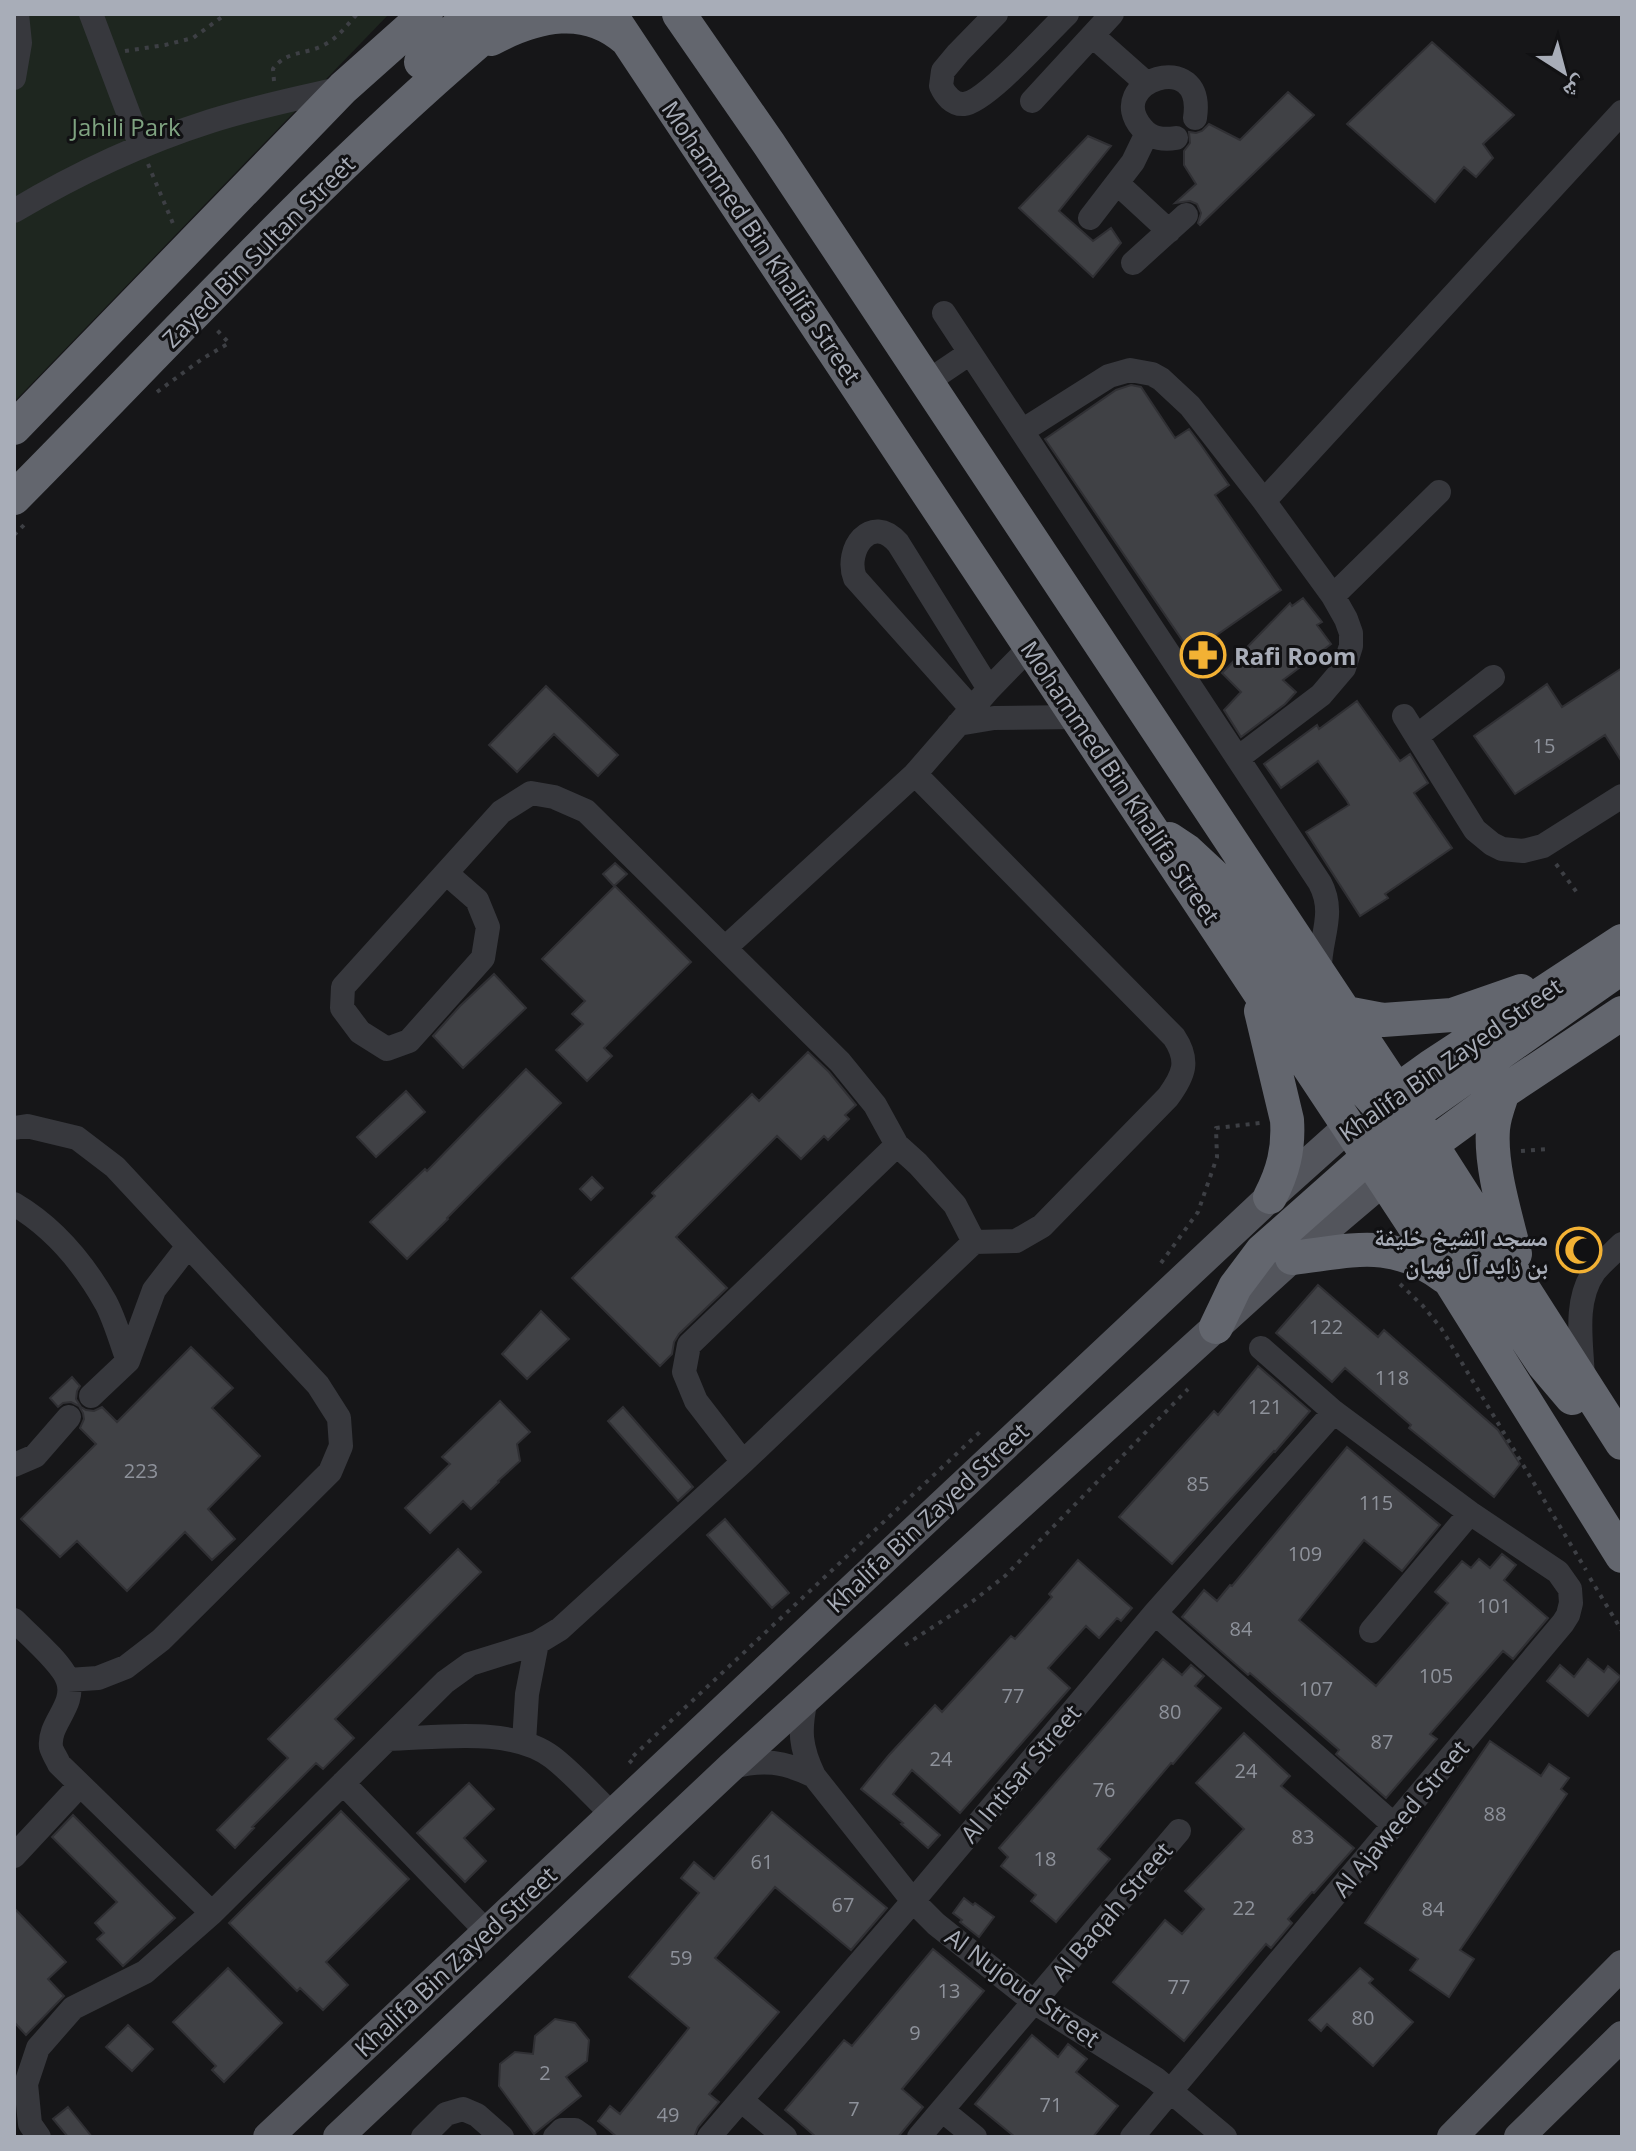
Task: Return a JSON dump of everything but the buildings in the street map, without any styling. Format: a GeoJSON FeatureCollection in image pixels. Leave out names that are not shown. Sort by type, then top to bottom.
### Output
{"type":"FeatureCollection","features":[{"type":"Feature","properties":{"kind":"highway"},"geometry":{"type":"LineString","coordinates":[[386,48],[400,14]]}},
{"type":"Feature","properties":{"kind":"highway"},"geometry":{"type":"LineString","coordinates":[[14,428],[343,88],[426,14]]}},
{"type":"Feature","properties":{"kind":"highway"},"geometry":{"type":"LineString","coordinates":[[370,138],[380,116],[407,76],[471,14]]}},
{"type":"Feature","properties":{"kind":"highway","name":"Zayed Bin Sultan Street"},"geometry":{"type":"LineString","coordinates":[[14,498],[370,138],[458,57],[511,14]]}},
{"type":"Feature","properties":{"kind":"highway"},"geometry":{"type":"LineString","coordinates":[[654,14],[734,119],[769,144]]}},
{"type":"Feature","properties":{"kind":"highway","name":"Mohammed Bin Khalifa Street"},"geometry":{"type":"LineString","coordinates":[[679,14],[769,144],[1346,1013],[1449,1279],[1617,1544]]}},
{"type":"Feature","properties":{"kind":"highway"},"geometry":{"type":"LineString","coordinates":[[692,14],[704,49]]}},
{"type":"Feature","properties":{"kind":"highway"},"geometry":{"type":"LineString","coordinates":[[458,57],[517,27],[548,19],[568,17],[595,20],[619,27]]}},
{"type":"Feature","properties":{"kind":"highway","name":"Mohammed Bin Khalifa Street"},"geometry":{"type":"LineString","coordinates":[[619,27],[1254,983],[1522,1286],[1617,1434]]}},
{"type":"Feature","properties":{"kind":"highway"},"geometry":{"type":"LineString","coordinates":[[1154,832],[1187,851],[1215,877],[1351,1073],[1544,1365],[1572,1398],[1617,1434]]}},
{"type":"Feature","properties":{"kind":"highway","name":"Khalifa Bin Zayed Street"},"geometry":{"type":"LineString","coordinates":[[1391,1135],[1576,971],[1622,941]]}},
{"type":"Feature","properties":{"kind":"highway"},"geometry":{"type":"LineString","coordinates":[[1216,1327],[1235,1287],[1262,1251],[1391,1135],[1622,966]]}},
{"type":"Feature","properties":{"kind":"highway"},"geometry":{"type":"LineString","coordinates":[[1346,1013],[1383,1020],[1452,1015],[1576,971]]}},
{"type":"Feature","properties":{"kind":"highway"},"geometry":{"type":"LineString","coordinates":[[1254,983],[1287,1120],[1283,1168],[1270,1197]]}},
{"type":"Feature","properties":{"kind":"highway","name":"Khalifa Bin Zayed Street"},"geometry":{"type":"LineString","coordinates":[[1391,1135],[1503,1092],[1618,1018]]}},
{"type":"Feature","properties":{"kind":"highway"},"geometry":{"type":"LineString","coordinates":[[1503,1092],[1494,1118],[1493,1139],[1499,1192],[1522,1286]]}},
{"type":"Feature","properties":{"kind":"highway"},"geometry":{"type":"LineString","coordinates":[[1292,1258],[1378,1248],[1423,1262],[1449,1279]]}},
{"type":"Feature","properties":{"kind":"main road","name":"Khalifa Bin Zayed Street"},"geometry":{"type":"LineString","coordinates":[[268,2137],[1270,1197],[1391,1135]]}},
{"type":"Feature","properties":{"kind":"main road","name":"Khalifa Bin Zayed Street"},"geometry":{"type":"LineString","coordinates":[[338,2137],[731,1767],[1292,1258],[1391,1135]]}},
{"type":"Feature","properties":{"kind":"main road"},"geometry":{"type":"LineString","coordinates":[[1452,2137],[1622,1965]]}},
{"type":"Feature","properties":{"kind":"main road"},"geometry":{"type":"LineString","coordinates":[[1519,2137],[1622,2036]]}},
{"type":"Feature","properties":{"kind":"street"},"geometry":{"type":"LineString","coordinates":[[14,78],[20,43],[17,14]]}},
{"type":"Feature","properties":{"kind":"street"},"geometry":{"type":"LineString","coordinates":[[91,14],[141,147]]}},
{"type":"Feature","properties":{"kind":"street"},"geometry":{"type":"LineString","coordinates":[[996,14],[941,73],[941,86],[953,102],[969,103],[991,88],[1067,14]]}},
{"type":"Feature","properties":{"kind":"street"},"geometry":{"type":"LineString","coordinates":[[1032,101],[1112,14]]}},
{"type":"Feature","properties":{"kind":"street"},"geometry":{"type":"LineString","coordinates":[[1093,36],[1146,83]]}},
{"type":"Feature","properties":{"kind":"street"},"geometry":{"type":"LineString","coordinates":[[1176,138],[1156,138],[1139,125],[1134,114],[1134,103],[1146,83],[1168,76],[1179,79],[1195,96],[1195,118]]}},
{"type":"Feature","properties":{"kind":"street"},"geometry":{"type":"LineString","coordinates":[[14,211],[94,168],[210,121],[343,88]]}},
{"type":"Feature","properties":{"kind":"street"},"geometry":{"type":"LineString","coordinates":[[1264,501],[1622,112]]}},
{"type":"Feature","properties":{"kind":"street"},"geometry":{"type":"LineString","coordinates":[[1090,218],[1133,162],[1147,133]]}},
{"type":"Feature","properties":{"kind":"street"},"geometry":{"type":"LineString","coordinates":[[1117,183],[1177,223],[1133,263]]}},
{"type":"Feature","properties":{"kind":"street"},"geometry":{"type":"LineString","coordinates":[[944,313],[1324,890],[1328,917],[1320,949],[1320,973]]}},
{"type":"Feature","properties":{"kind":"street"},"geometry":{"type":"LineString","coordinates":[[927,382],[970,353]]}},
{"type":"Feature","properties":{"kind":"street"},"geometry":{"type":"LineString","coordinates":[[1022,431],[1109,376],[1130,370],[1152,374],[1190,406],[1333,596],[1351,633],[1351,646],[1344,668],[1321,695],[1238,758]]}},
{"type":"Feature","properties":{"kind":"street"},"geometry":{"type":"LineString","coordinates":[[1333,596],[1439,492]]}},
{"type":"Feature","properties":{"kind":"street"},"geometry":{"type":"LineString","coordinates":[[965,716],[928,660],[855,578],[851,564],[861,539],[870,532],[881,531],[891,535],[898,543],[989,689]]}},
{"type":"Feature","properties":{"kind":"street"},"geometry":{"type":"LineString","coordinates":[[928,660],[958,639]]}},
{"type":"Feature","properties":{"kind":"street"},"geometry":{"type":"LineString","coordinates":[[725,948],[915,774],[1031,646]]}},
{"type":"Feature","properties":{"kind":"street"},"geometry":{"type":"LineString","coordinates":[[1493,677],[1411,726],[1467,819],[1482,838],[1513,851],[1533,850],[1622,796]]}},
{"type":"Feature","properties":{"kind":"street"},"geometry":{"type":"LineString","coordinates":[[965,716],[1078,717]]}},
{"type":"Feature","properties":{"kind":"street"},"geometry":{"type":"LineString","coordinates":[[39,2137],[30,2124],[26,2084],[38,2048],[73,2008],[145,1972],[212,1913],[445,1682],[470,1664],[537,1643],[560,1629],[743,1462],[974,1242],[1016,1241],[1042,1226],[1168,1097],[1177,1084],[1184,1062],[1182,1049],[1174,1037],[915,774]]}},
{"type":"Feature","properties":{"kind":"street"},"geometry":{"type":"LineString","coordinates":[[446,873],[477,900],[488,927],[483,958],[409,1041],[387,1049],[360,1032],[342,1008],[343,987],[501,812],[531,793],[554,797],[586,811],[840,1062],[875,1105],[897,1145],[955,1205],[974,1242]]}},
{"type":"Feature","properties":{"kind":"street"},"geometry":{"type":"LineString","coordinates":[[14,1128],[27,1126],[77,1138],[115,1167],[318,1385],[339,1418],[341,1446],[330,1472],[161,1640],[126,1667],[98,1678],[68,1680]]}},
{"type":"Feature","properties":{"kind":"street"},"geometry":{"type":"LineString","coordinates":[[743,1462],[696,1401],[684,1372],[689,1345],[897,1145]]}},
{"type":"Feature","properties":{"kind":"street"},"geometry":{"type":"LineString","coordinates":[[14,1204],[30,1214],[74,1255],[107,1305],[128,1361]]}},
{"type":"Feature","properties":{"kind":"street"},"geometry":{"type":"LineString","coordinates":[[91,1396],[128,1361],[154,1290],[188,1246]]}},
{"type":"Feature","properties":{"kind":"street"},"geometry":{"type":"LineString","coordinates":[[1583,1382],[1583,1296],[1593,1274],[1620,1253]]}},
{"type":"Feature","properties":{"kind":"street","name":"Al Ajaweed Street"},"geometry":{"type":"LineString","coordinates":[[1132,2137],[1563,1623],[1571,1603],[1570,1589],[1558,1572],[1470,1513],[1334,1412],[1261,1348]]}},
{"type":"Feature","properties":{"kind":"street","name":"Al Intisar Street"},"geometry":{"type":"LineString","coordinates":[[709,2137],[1155,1613],[1334,1412]]}},
{"type":"Feature","properties":{"kind":"street"},"geometry":{"type":"LineString","coordinates":[[21,1457],[69,1417]]}},
{"type":"Feature","properties":{"kind":"street"},"geometry":{"type":"LineString","coordinates":[[1371,1631],[1470,1513]]}},
{"type":"Feature","properties":{"kind":"street"},"geometry":{"type":"LineString","coordinates":[[1155,1613],[1394,1825]]}},
{"type":"Feature","properties":{"kind":"street"},"geometry":{"type":"LineString","coordinates":[[14,1620],[58,1665],[68,1680],[70,1697],[53,1732],[51,1748],[59,1764],[212,1913]]}},
{"type":"Feature","properties":{"kind":"street"},"geometry":{"type":"LineString","coordinates":[[524,1742],[527,1694],[537,1643]]}},
{"type":"Feature","properties":{"kind":"street","name":"Al Nujoud Street"},"geometry":{"type":"LineString","coordinates":[[806,1699],[801,1719],[801,1739],[805,1758],[814,1776],[913,1901],[950,1936],[1034,2002],[1172,2091],[1225,2137]]}},
{"type":"Feature","properties":{"kind":"street"},"geometry":{"type":"LineString","coordinates":[[388,1739],[478,1736],[524,1742],[551,1756],[611,1813]]}},
{"type":"Feature","properties":{"kind":"street"},"geometry":{"type":"LineString","coordinates":[[731,1767],[752,1762],[774,1762],[814,1776]]}},
{"type":"Feature","properties":{"kind":"street"},"geometry":{"type":"LineString","coordinates":[[343,1783],[487,1932]]}},
{"type":"Feature","properties":{"kind":"street"},"geometry":{"type":"LineString","coordinates":[[14,1856],[80,1785]]}},
{"type":"Feature","properties":{"kind":"street","name":"Al Baqah Street"},"geometry":{"type":"LineString","coordinates":[[919,2137],[1179,1831]]}},
{"type":"Feature","properties":{"kind":"street"},"geometry":{"type":"LineString","coordinates":[[1555,2102],[1584,2091],[1622,2056]]}},
{"type":"Feature","properties":{"kind":"street"},"geometry":{"type":"LineString","coordinates":[[741,2100],[785,2137]]}},
{"type":"Feature","properties":{"kind":"street"},"geometry":{"type":"LineString","coordinates":[[423,2137],[446,2114],[463,2109],[477,2115],[502,2137]]}},
{"type":"Feature","properties":{"kind":"street"},"geometry":{"type":"LineString","coordinates":[[942,2110],[975,2137]]}},
{"type":"Feature","properties":{"kind":"street"},"geometry":{"type":"LineString","coordinates":[[555,2137],[562,2130],[575,2130],[585,2137]]}},
{"type":"Feature","properties":{"kind":"path"},"geometry":{"type":"LineString","coordinates":[[108,57],[136,48],[179,43],[205,31],[226,14]]}},
{"type":"Feature","properties":{"kind":"path"},"geometry":{"type":"LineString","coordinates":[[275,103],[273,69],[280,59],[324,45],[357,14]]}},
{"type":"Feature","properties":{"kind":"path"},"geometry":{"type":"LineString","coordinates":[[141,147],[184,250]]}},
{"type":"Feature","properties":{"kind":"path"},"geometry":{"type":"LineString","coordinates":[[1543,846],[1578,894]]}},
{"type":"Feature","properties":{"kind":"path"},"geometry":{"type":"LineString","coordinates":[[1160,1264],[1198,1212],[1217,1157],[1216,1128],[1287,1120]]}},
{"type":"Feature","properties":{"kind":"path"},"geometry":{"type":"LineString","coordinates":[[1378,1248],[1381,1269],[1423,1306],[1448,1340],[1622,1631]]}},
{"type":"Feature","properties":{"kind":"path"},"geometry":{"type":"LineString","coordinates":[[903,1646],[973,1601],[1005,1576],[1193,1384]]}},
{"type":"Feature","properties":{"kind":"path"},"geometry":{"type":"LineString","coordinates":[[648,1779],[629,1760],[987,1426]]}},
{"type":"Feature","properties":{"kind":"green space","name":"Jahili Park"},"geometry":{"type":"Polygon","coordinates":[[[14,14],[389,14],[14,402],[14,14]]]}},
{"type":"Feature","properties":{"kind":"place","name":"Rafi Room"},"geometry":{"type":"Point","coordinates":[1203,655]}},
{"type":"Feature","properties":{"kind":"place","name":"مسجد الشيخ خليفة بن زايد آل نهيان"},"geometry":{"type":"Point","coordinates":[1579,1250]}}]}
